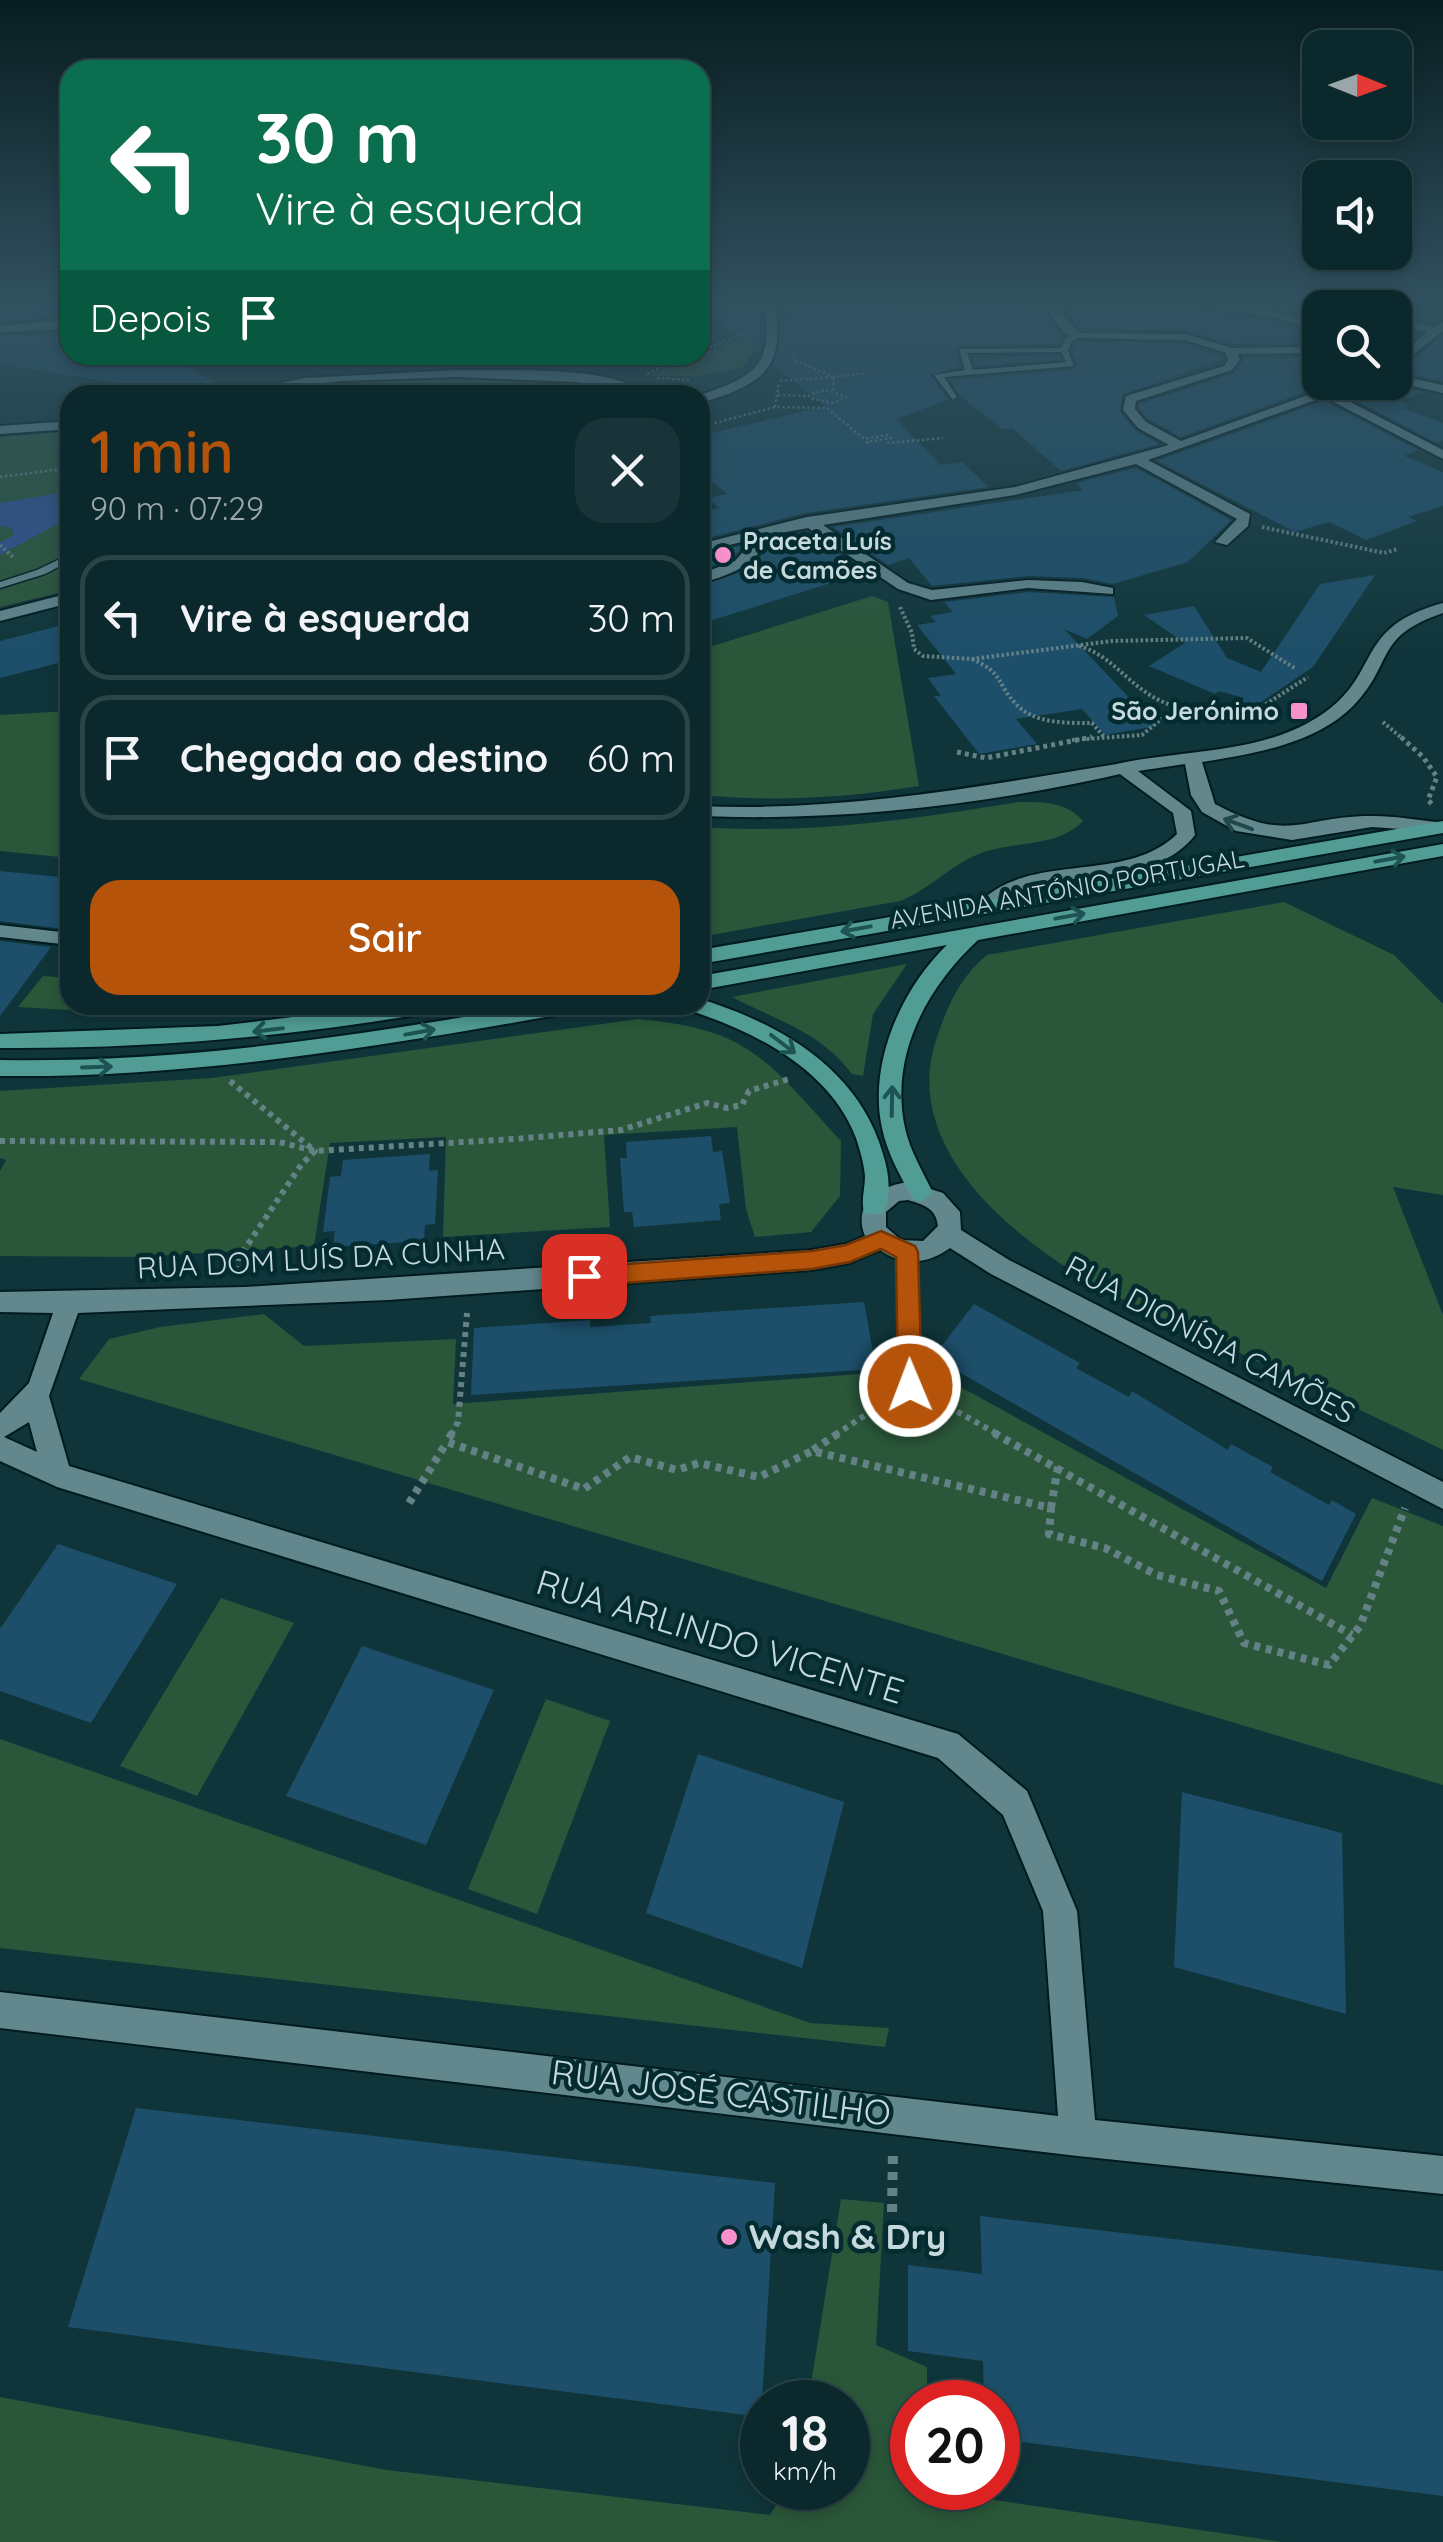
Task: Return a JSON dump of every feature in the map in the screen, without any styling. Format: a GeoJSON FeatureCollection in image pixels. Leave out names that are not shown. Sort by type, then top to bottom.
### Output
{"type":"FeatureCollection","features":[{"type":"Feature","properties":{"kind":"main road","name":"AVENIDA ANTÓNIO PORTUGAL"},"geometry":{"type":"LineString","coordinates":[[710,955],[1440,827]]}},
{"type":"Feature","properties":{"kind":"main road","name":"AVENIDA ANTÓNIO PORTUGAL"},"geometry":{"type":"LineString","coordinates":[[710,980],[1443,850]]}},
{"type":"Feature","properties":{"kind":"main road"},"geometry":{"type":"LineString","coordinates":[[921,1193],[892,1124],[892,1089],[899,1044],[928,975],[945,954],[974,932]]}},
{"type":"Feature","properties":{"kind":"main road"},"geometry":{"type":"LineString","coordinates":[[710,1009],[732,1014],[772,1035],[820,1072],[848,1103],[868,1137],[877,1172],[874,1208]]}},
{"type":"Feature","properties":{"kind":"main road"},"geometry":{"type":"LineString","coordinates":[[0,1041],[70,1042],[260,1031],[367,1015]]}},
{"type":"Feature","properties":{"kind":"main road"},"geometry":{"type":"LineString","coordinates":[[0,1068],[154,1066],[236,1058],[510,1015]]}},
{"type":"Feature","properties":{"kind":"street"},"geometry":{"type":"LineString","coordinates":[[1138,421],[1179,445]]}},
{"type":"Feature","properties":{"kind":"street"},"geometry":{"type":"LineString","coordinates":[[710,545],[806,522],[1018,490],[1136,459],[1247,421]]}},
{"type":"Feature","properties":{"kind":"street"},"geometry":{"type":"LineString","coordinates":[[1378,421],[1443,455]]}},
{"type":"Feature","properties":{"kind":"street"},"geometry":{"type":"LineString","coordinates":[[0,430],[60,426]]}},
{"type":"Feature","properties":{"kind":"street"},"geometry":{"type":"LineString","coordinates":[[1136,459],[1244,517],[1243,524],[1222,542]]}},
{"type":"Feature","properties":{"kind":"street"},"geometry":{"type":"LineString","coordinates":[[806,522],[872,561],[903,586],[931,596],[1028,584],[1108,591]]}},
{"type":"Feature","properties":{"kind":"street"},"geometry":{"type":"LineString","coordinates":[[710,576],[741,567],[760,546],[765,530]]}},
{"type":"Feature","properties":{"kind":"street"},"geometry":{"type":"LineString","coordinates":[[0,616],[60,601]]}},
{"type":"Feature","properties":{"kind":"street"},"geometry":{"type":"LineString","coordinates":[[710,811],[790,814],[892,806],[1265,744],[1304,729],[1348,700],[1390,630],[1443,608]]}},
{"type":"Feature","properties":{"kind":"street"},"geometry":{"type":"LineString","coordinates":[[1192,756],[1200,795],[1208,808],[1243,827],[1292,834],[1372,821],[1440,827]]}},
{"type":"Feature","properties":{"kind":"street"},"geometry":{"type":"LineString","coordinates":[[986,906],[1006,892],[1038,880],[1150,860],[1178,847],[1186,836],[1182,811],[1123,768]]}},
{"type":"Feature","properties":{"kind":"street"},"geometry":{"type":"LineString","coordinates":[[0,931],[60,938]]}},
{"type":"Feature","properties":{"kind":"street"},"geometry":{"type":"LineString","coordinates":[[921,1193],[947,1209],[952,1224],[950,1234],[938,1247],[907,1252],[881,1240],[872,1218],[874,1208],[892,1194],[921,1193]]}},
{"type":"Feature","properties":{"kind":"street","name":"RUA DIONÍSIA CAMÕES"},"geometry":{"type":"LineString","coordinates":[[950,1234],[1000,1267],[1443,1496]]}},
{"type":"Feature","properties":{"kind":"street","name":"RUA DOM LUÍS DA CUNHA"},"geometry":{"type":"LineString","coordinates":[[0,1302],[68,1305],[469,1285],[812,1260],[850,1253],[881,1240]]}},
{"type":"Feature","properties":{"kind":"street"},"geometry":{"type":"LineString","coordinates":[[0,1426],[18,1418],[38,1399],[68,1305]]}},
{"type":"Feature","properties":{"kind":"street"},"geometry":{"type":"LineString","coordinates":[[38,1399],[57,1475]]}},
{"type":"Feature","properties":{"kind":"street","name":"RUA ARLINDO VICENTE"},"geometry":{"type":"LineString","coordinates":[[0,1448],[57,1475],[948,1745],[1015,1804],[1060,1911],[1078,2137]]}},
{"type":"Feature","properties":{"kind":"street","name":"RUA JOSÉ CASTILHO"},"geometry":{"type":"LineString","coordinates":[[0,2010],[893,2112],[1078,2137],[1443,2175]]}},
{"type":"Feature","properties":{"kind":"lane"},"geometry":{"type":"LineString","coordinates":[[0,585],[60,562]]}},
{"type":"Feature","properties":{"kind":"lane"},"geometry":{"type":"LineString","coordinates":[[907,1252],[910,1386]]}},
{"type":"Feature","properties":{"kind":"path"},"geometry":{"type":"LineString","coordinates":[[843,421],[864,439],[887,435],[891,438],[867,442],[871,445],[943,438]]}},
{"type":"Feature","properties":{"kind":"path"},"geometry":{"type":"LineString","coordinates":[[0,477],[60,469]]}},
{"type":"Feature","properties":{"kind":"path"},"geometry":{"type":"LineString","coordinates":[[1254,526],[1384,553],[1398,549]]}},
{"type":"Feature","properties":{"kind":"path"},"geometry":{"type":"LineString","coordinates":[[0,544],[9,553]]}},
{"type":"Feature","properties":{"kind":"path"},"geometry":{"type":"LineString","coordinates":[[894,594],[912,632],[914,649],[923,656],[972,659],[1070,645],[1246,638],[1296,668]]}},
{"type":"Feature","properties":{"kind":"path"},"geometry":{"type":"LineString","coordinates":[[1070,645],[1104,656],[1150,695],[1222,717],[1280,717],[1304,729]]}},
{"type":"Feature","properties":{"kind":"path"},"geometry":{"type":"LineString","coordinates":[[972,659],[1000,673],[1016,704],[1030,714],[1062,723],[1092,723],[1106,740]]}},
{"type":"Feature","properties":{"kind":"path"},"geometry":{"type":"LineString","coordinates":[[957,752],[986,758],[1081,738],[1142,736],[1172,710],[1209,712],[1213,708],[1263,706],[1308,676]]}},
{"type":"Feature","properties":{"kind":"path"},"geometry":{"type":"LineString","coordinates":[[1383,722],[1423,756],[1438,777],[1428,800]]}},
{"type":"Feature","properties":{"kind":"path"},"geometry":{"type":"LineString","coordinates":[[224,1072],[315,1151]]}},
{"type":"Feature","properties":{"kind":"path"},"geometry":{"type":"LineString","coordinates":[[0,1142],[279,1142],[315,1151],[621,1130],[706,1103],[728,1108],[742,1104],[749,1090],[820,1072]]}},
{"type":"Feature","properties":{"kind":"path"},"geometry":{"type":"LineString","coordinates":[[228,1298],[238,1259],[301,1165],[315,1151]]}},
{"type":"Feature","properties":{"kind":"path"},"geometry":{"type":"LineString","coordinates":[[410,1503],[458,1422],[469,1285]]}},
{"type":"Feature","properties":{"kind":"path"},"geometry":{"type":"LineString","coordinates":[[447,1442],[584,1489],[630,1457],[677,1470],[699,1463],[759,1476],[812,1451],[910,1386],[1352,1635]]}},
{"type":"Feature","properties":{"kind":"path"},"geometry":{"type":"LineString","coordinates":[[812,1451],[1051,1508]]}},
{"type":"Feature","properties":{"kind":"path"},"geometry":{"type":"LineString","coordinates":[[1058,1466],[1048,1534],[1105,1548],[1157,1575],[1219,1592],[1244,1643],[1329,1665],[1360,1626],[1414,1484]]}},
{"type":"Feature","properties":{"kind":"path"},"geometry":{"type":"LineString","coordinates":[[892,2212],[893,2112]]}},
{"type":"Feature","properties":{"kind":"green space"},"geometry":{"type":"Polygon","coordinates":[[[60,432],[60,592],[0,607],[0,437],[60,432]]]}},
{"type":"Feature","properties":{"kind":"green space"},"geometry":{"type":"Polygon","coordinates":[[[872,596],[888,602],[919,786],[810,798],[710,796],[710,647],[872,596]]]}},
{"type":"Feature","properties":{"kind":"green space"},"geometry":{"type":"Polygon","coordinates":[[[60,712],[60,857],[0,851],[0,715],[60,712]]]}},
{"type":"Feature","properties":{"kind":"green space"},"geometry":{"type":"Polygon","coordinates":[[[1020,802],[1062,807],[1083,821],[1059,836],[974,856],[900,901],[710,935],[710,827],[781,829],[900,819],[1020,802]]]}},
{"type":"Feature","properties":{"kind":"green space"},"geometry":{"type":"Polygon","coordinates":[[[1284,902],[1394,955],[1443,1004],[1443,1195],[1393,1187],[1443,1315],[1443,1450],[1123,1300],[1055,1260],[994,1210],[967,1180],[947,1148],[933,1113],[929,1076],[937,1037],[956,992],[987,955],[1284,902]]]}},
{"type":"Feature","properties":{"kind":"green space"},"geometry":{"type":"Polygon","coordinates":[[[907,964],[873,1014],[863,1076],[852,1074],[812,1037],[732,997],[907,964]]]}},
{"type":"Feature","properties":{"kind":"green space"},"geometry":{"type":"Polygon","coordinates":[[[43,976],[60,977],[60,1009],[18,1007],[43,976]]]}},
{"type":"Feature","properties":{"kind":"green space"},"geometry":{"type":"Polygon","coordinates":[[[638,1019],[708,1031],[755,1054],[795,1090],[841,1141],[840,1196],[811,1232],[755,1237],[746,1209],[737,1127],[604,1135],[610,1227],[443,1237],[446,1137],[330,1143],[314,1246],[140,1257],[0,1256],[0,1171],[6,1160],[0,1158],[0,1091],[212,1078],[638,1019]]]}},
{"type":"Feature","properties":{"kind":"green space"},"geometry":{"type":"Polygon","coordinates":[[[264,1314],[304,1346],[456,1339],[453,1404],[928,1369],[1326,1588],[1372,1498],[1443,1526],[1443,1785],[79,1379],[109,1339],[160,1327],[264,1314]]]}},
{"type":"Feature","properties":{"kind":"green space"},"geometry":{"type":"Polygon","coordinates":[[[221,1598],[294,1623],[197,1796],[120,1766],[221,1598]]]}},
{"type":"Feature","properties":{"kind":"green space"},"geometry":{"type":"Polygon","coordinates":[[[546,1699],[610,1721],[537,1914],[468,1889],[546,1699]]]}},
{"type":"Feature","properties":{"kind":"green space"},"geometry":{"type":"Polygon","coordinates":[[[0,1739],[810,2023],[889,2028],[885,2047],[0,1948],[0,1739]]]}},
{"type":"Feature","properties":{"kind":"green space"},"geometry":{"type":"Polygon","coordinates":[[[841,2199],[884,2203],[876,2345],[927,2367],[927,2380],[890,2380],[890,2510],[1020,2510],[1020,2504],[1282,2542],[0,2542],[0,2397],[387,2470],[770,2515],[773,2510],[870,2510],[870,2380],[812,2380],[841,2199]]]}},
{"type":"Feature","properties":{"kind":"water"},"geometry":{"type":"Polygon","coordinates":[[[60,493],[60,522],[0,555],[0,542],[14,535],[11,528],[0,526],[0,503],[60,493]]]}},
{"type":"Feature","properties":{"kind":"building"},"geometry":{"type":"Polygon","coordinates":[[[764,421],[898,421],[941,465],[962,462],[989,487],[806,513],[710,537],[710,510],[719,508],[710,498],[727,494],[710,480],[710,434],[764,421]]]}},
{"type":"Feature","properties":{"kind":"building"},"geometry":{"type":"Polygon","coordinates":[[[991,421],[1127,421],[1136,431],[1159,444],[1061,471],[1012,428],[1002,429],[991,421]]]}},
{"type":"Feature","properties":{"kind":"building"},"geometry":{"type":"Polygon","coordinates":[[[1151,421],[1226,421],[1181,437],[1151,421]]]}},
{"type":"Feature","properties":{"kind":"building"},"geometry":{"type":"Polygon","coordinates":[[[1269,421],[1362,421],[1418,450],[1404,456],[1443,472],[1443,506],[1408,517],[1417,521],[1366,540],[1329,522],[1295,532],[1157,461],[1269,421]]]}},
{"type":"Feature","properties":{"kind":"building"},"geometry":{"type":"Polygon","coordinates":[[[1395,421],[1443,423],[1443,440],[1437,443],[1395,421]]]}},
{"type":"Feature","properties":{"kind":"building"},"geometry":{"type":"Polygon","coordinates":[[[1136,468],[1231,520],[1188,562],[1113,584],[1082,578],[1028,576],[932,586],[909,558],[888,565],[833,527],[1083,490],[1076,483],[1136,468]]]}},
{"type":"Feature","properties":{"kind":"building"},"geometry":{"type":"Polygon","coordinates":[[[807,532],[866,572],[710,621],[710,583],[744,571],[760,557],[772,538],[807,532]]]}},
{"type":"Feature","properties":{"kind":"building"},"geometry":{"type":"Polygon","coordinates":[[[744,545],[733,558],[710,566],[710,553],[744,545]]]}},
{"type":"Feature","properties":{"kind":"building"},"geometry":{"type":"Polygon","coordinates":[[[1375,575],[1313,667],[1227,725],[1244,698],[1219,691],[1215,694],[1149,666],[1185,643],[1144,615],[1194,606],[1227,658],[1261,672],[1320,584],[1375,575]]]}},
{"type":"Feature","properties":{"kind":"building"},"geometry":{"type":"Polygon","coordinates":[[[1028,592],[1114,597],[1118,616],[1087,639],[1064,629],[1156,726],[1105,735],[1082,709],[1016,719],[1037,744],[979,754],[934,696],[941,696],[928,678],[956,674],[917,625],[936,622],[930,616],[953,612],[944,602],[1028,592]]]}},
{"type":"Feature","properties":{"kind":"building"},"geometry":{"type":"Polygon","coordinates":[[[60,626],[60,663],[0,678],[0,641],[60,626]]]}},
{"type":"Feature","properties":{"kind":"building"},"geometry":{"type":"Polygon","coordinates":[[[0,871],[60,877],[60,928],[0,921],[0,871]]]}},
{"type":"Feature","properties":{"kind":"building"},"geometry":{"type":"Polygon","coordinates":[[[0,941],[51,947],[0,1016],[0,941]]]}},
{"type":"Feature","properties":{"kind":"building"},"geometry":{"type":"Polygon","coordinates":[[[711,1136],[713,1152],[722,1151],[730,1203],[719,1204],[721,1220],[634,1227],[632,1212],[624,1212],[620,1158],[627,1158],[626,1142],[711,1136]]]}},
{"type":"Feature","properties":{"kind":"building"},"geometry":{"type":"Polygon","coordinates":[[[430,1154],[429,1171],[438,1170],[435,1224],[425,1225],[424,1241],[333,1247],[335,1231],[323,1232],[330,1177],[341,1176],[343,1160],[430,1154]]]}},
{"type":"Feature","properties":{"kind":"building"},"geometry":{"type":"Polygon","coordinates":[[[864,1302],[876,1369],[471,1395],[474,1328],[590,1320],[590,1327],[651,1323],[650,1316],[864,1302]]]}},
{"type":"Feature","properties":{"kind":"building"},"geometry":{"type":"Polygon","coordinates":[[[974,1304],[1080,1363],[1076,1368],[1129,1397],[1132,1391],[1228,1450],[1231,1444],[1273,1467],[1270,1472],[1329,1505],[1332,1500],[1356,1514],[1322,1581],[933,1357],[974,1304]]]}},
{"type":"Feature","properties":{"kind":"building"},"geometry":{"type":"Polygon","coordinates":[[[58,1544],[177,1584],[91,1723],[0,1691],[0,1629],[58,1544]]]}},
{"type":"Feature","properties":{"kind":"building"},"geometry":{"type":"Polygon","coordinates":[[[362,1646],[494,1690],[426,1845],[286,1796],[362,1646]]]}},
{"type":"Feature","properties":{"kind":"building"},"geometry":{"type":"Polygon","coordinates":[[[698,1754],[844,1802],[802,1968],[646,1913],[698,1754]]]}},
{"type":"Feature","properties":{"kind":"building"},"geometry":{"type":"Polygon","coordinates":[[[1182,1792],[1342,1833],[1346,2014],[1174,1967],[1182,1792]]]}},
{"type":"Feature","properties":{"kind":"building"},"geometry":{"type":"Polygon","coordinates":[[[136,2108],[775,2183],[763,2380],[740,2380],[740,2414],[68,2327],[136,2108]]]}},
{"type":"Feature","properties":{"kind":"building"},"geometry":{"type":"Polygon","coordinates":[[[980,2216],[1443,2271],[1443,2496],[1020,2442],[1020,2380],[983,2380],[983,2361],[908,2351],[908,2265],[982,2274],[980,2216]]]}},
{"type":"Feature","properties":{"kind":"place","name":"Praceta Luís de Camões"},"geometry":{"type":"Point","coordinates":[723,555]}},
{"type":"Feature","properties":{"kind":"place","name":"São Jerónimo"},"geometry":{"type":"Point","coordinates":[1299,711]}},
{"type":"Feature","properties":{"kind":"place","name":"Wash & Dry"},"geometry":{"type":"Point","coordinates":[729,2237]}},
{"type":"Feature","properties":{"kind":"route"},"geometry":{"type":"LineString","coordinates":[[584,1276],[812,1260],[850,1253],[881,1240],[907,1252],[910,1386]]}}]}
